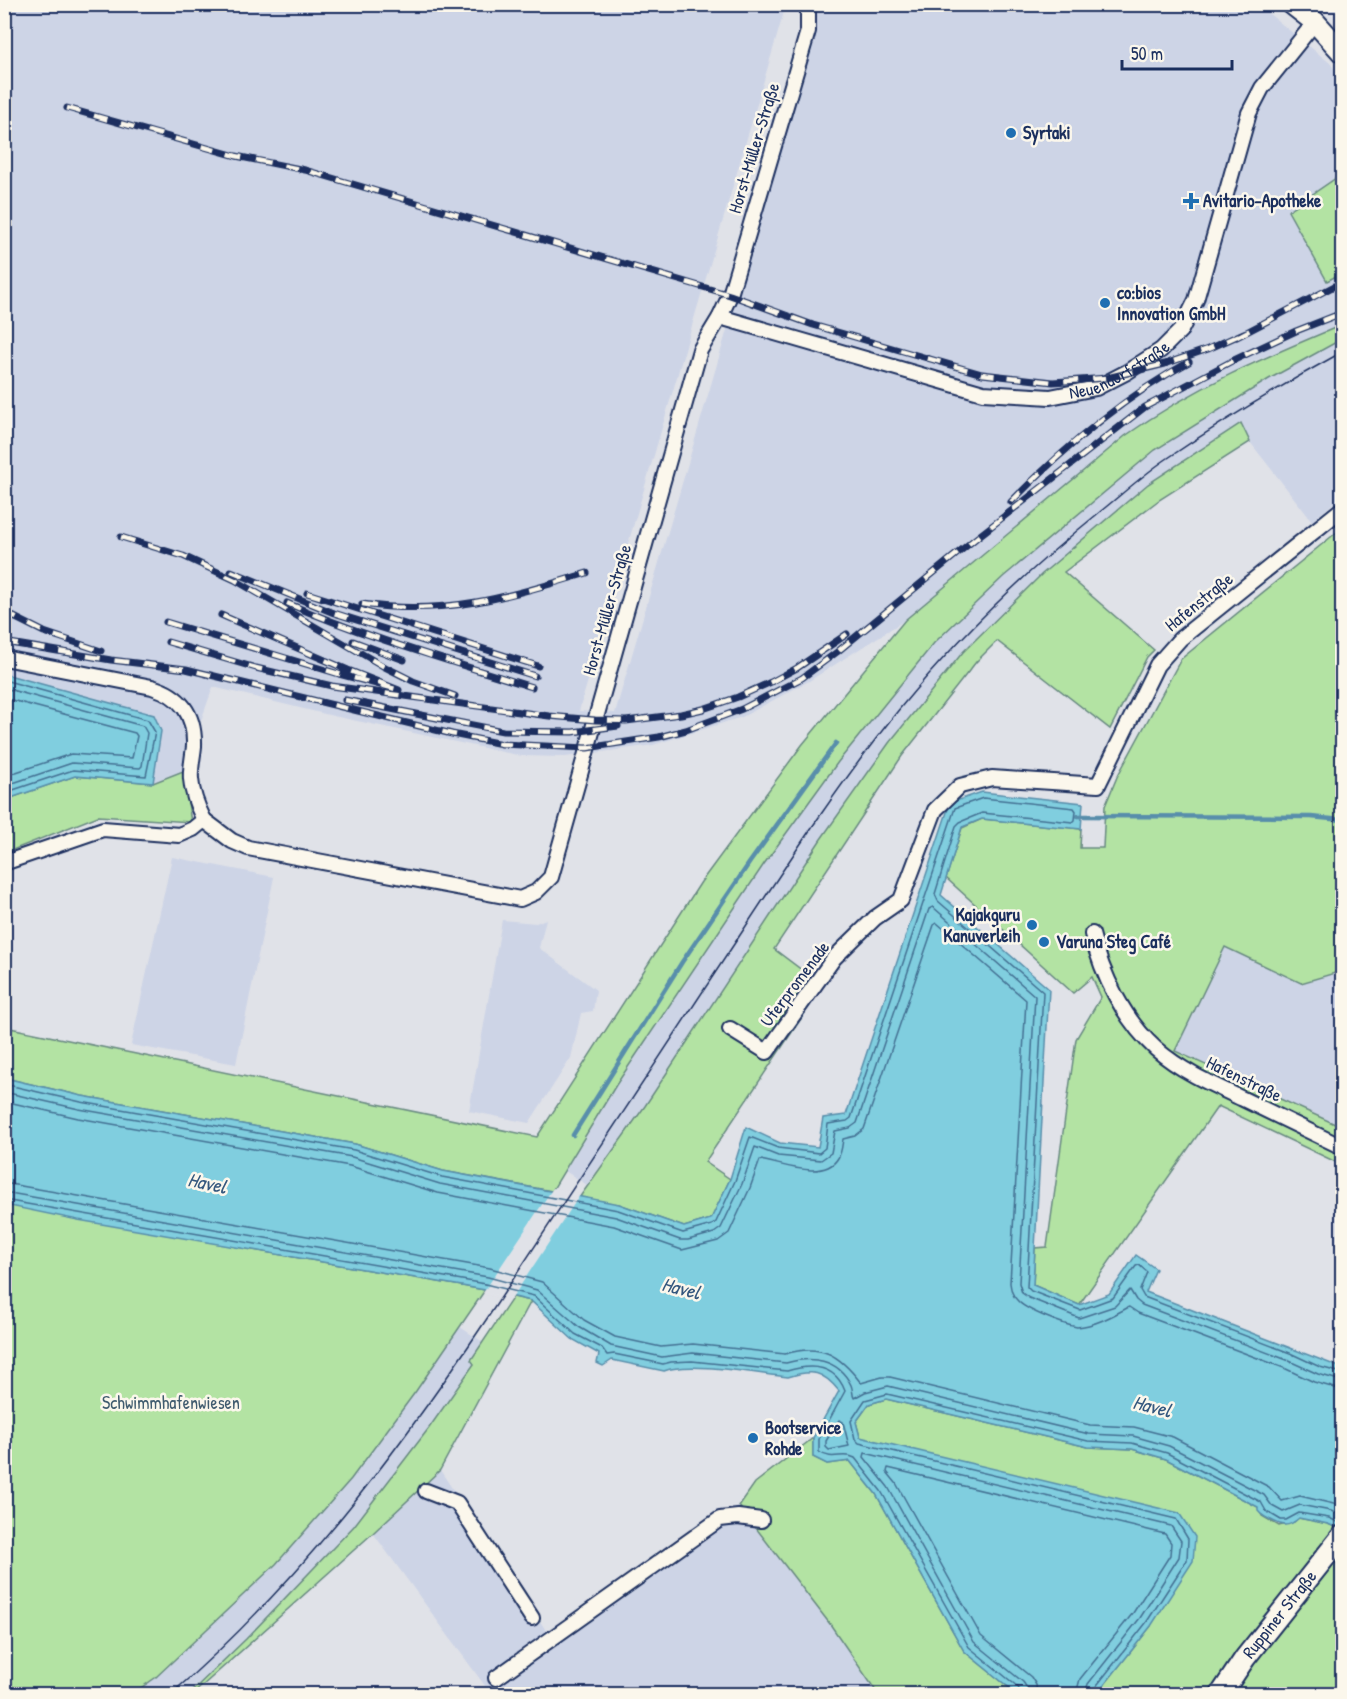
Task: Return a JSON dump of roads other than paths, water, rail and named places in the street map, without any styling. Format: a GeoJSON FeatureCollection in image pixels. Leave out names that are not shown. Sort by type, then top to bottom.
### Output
{"type":"FeatureCollection","features":[{"type":"Feature","properties":{"kind":"main road"},"geometry":{"type":"LineString","coordinates":[[1292,4],[1315,22],[1342,52]]}},
{"type":"Feature","properties":{"kind":"main road","name":"Ruppiner Straße"},"geometry":{"type":"LineString","coordinates":[[1221,1695],[1245,1658],[1342,1536]]}},
{"type":"Feature","properties":{"kind":"street","name":"Horst-Müller-Straße"},"geometry":{"type":"LineString","coordinates":[[204,820],[232,841],[248,848],[520,899],[536,892],[551,877],[700,350],[730,295],[808,31],[808,4]]}},
{"type":"Feature","properties":{"kind":"street","name":"Neuendorfstraße"},"geometry":{"type":"LineString","coordinates":[[720,317],[983,393],[1050,397],[1096,388],[1127,372],[1161,350],[1181,330],[1196,300],[1255,100],[1315,22]]}},
{"type":"Feature","properties":{"kind":"street","name":"Hafenstraße"},"geometry":{"type":"LineString","coordinates":[[1098,785],[1157,665],[1180,639],[1342,509]]}},
{"type":"Feature","properties":{"kind":"street"},"geometry":{"type":"LineString","coordinates":[[4,658],[152,687],[165,691],[177,699],[193,723],[191,778],[194,800],[204,820],[193,829],[179,835],[103,829],[4,863]]}},
{"type":"Feature","properties":{"kind":"street","name":"Uferpromenade"},"geometry":{"type":"LineString","coordinates":[[730,1029],[766,1052],[834,958],[875,918],[900,900],[935,810],[960,786],[992,778],[1098,785]]}},
{"type":"Feature","properties":{"kind":"street","name":"Hafenstraße"},"geometry":{"type":"LineString","coordinates":[[1092,934],[1097,954],[1109,983],[1128,1016],[1155,1048],[1197,1076],[1342,1147]]}},
{"type":"Feature","properties":{"kind":"street"},"geometry":{"type":"LineString","coordinates":[[426,1491],[457,1503],[532,1618]]}},
{"type":"Feature","properties":{"kind":"street"},"geometry":{"type":"LineString","coordinates":[[496,1678],[720,1519],[738,1517],[761,1520]]}},
{"type":"Feature","properties":{"kind":"water"},"geometry":{"type":"Polygon","coordinates":[[[5,674],[154,715],[161,731],[153,783],[75,776],[5,800],[5,674]]]}},
{"type":"Feature","properties":{"kind":"water","name":"Havel"},"geometry":{"type":"Polygon","coordinates":[[[982,792],[1083,803],[1081,829],[982,819],[962,827],[941,895],[1049,989],[1033,1285],[1079,1305],[1109,1294],[1136,1255],[1156,1269],[1146,1292],[1342,1368],[1342,1530],[1328,1524],[1299,1518],[1288,1525],[1278,1524],[1262,1515],[1258,1507],[1166,1459],[1132,1449],[1088,1447],[886,1399],[869,1404],[856,1422],[860,1437],[1179,1513],[1195,1537],[1193,1561],[1151,1626],[1097,1694],[1017,1694],[964,1651],[876,1494],[850,1461],[827,1464],[813,1457],[813,1438],[839,1391],[822,1376],[804,1373],[788,1377],[690,1367],[664,1371],[612,1360],[603,1366],[597,1363],[599,1354],[572,1339],[531,1301],[485,1290],[78,1220],[5,1205],[5,1078],[82,1096],[355,1144],[443,1171],[619,1204],[684,1227],[711,1219],[730,1179],[746,1127],[780,1143],[818,1147],[823,1118],[846,1115],[950,803],[982,792]]]}},
{"type":"Feature","properties":{"kind":"waterway"},"geometry":{"type":"LineString","coordinates":[[573,1135],[682,962],[750,862],[836,743]]}},
{"type":"Feature","properties":{"kind":"waterway"},"geometry":{"type":"LineString","coordinates":[[1078,816],[1311,817],[1342,820]]}},
{"type":"Feature","properties":{"kind":"tram line"},"geometry":{"type":"LineString","coordinates":[[171,1694],[268,1602],[355,1501],[396,1448],[473,1340],[820,816],[859,761],[924,680],[1021,580],[1149,472],[1230,417],[1342,352]]}},
{"type":"Feature","properties":{"kind":"railway"},"geometry":{"type":"LineString","coordinates":[[67,108],[236,156],[305,170],[730,295],[813,325],[982,374],[1053,382],[1107,378],[1165,364],[1244,333]]}},
{"type":"Feature","properties":{"kind":"railway"},"geometry":{"type":"LineString","coordinates":[[1237,337],[1342,282]]}},
{"type":"Feature","properties":{"kind":"railway"},"geometry":{"type":"LineString","coordinates":[[4,642],[111,660],[186,669],[452,734],[502,744],[587,748],[659,737],[686,730],[742,709],[802,678],[975,539],[1145,407],[1232,361],[1296,331],[1342,313]]}},
{"type":"Feature","properties":{"kind":"railway"},"geometry":{"type":"LineString","coordinates":[[1011,502],[1095,425],[1140,391],[1189,362]]}},
{"type":"Feature","properties":{"kind":"railway"},"geometry":{"type":"LineString","coordinates":[[121,537],[183,556],[235,580],[383,666],[413,681],[455,696]]}},
{"type":"Feature","properties":{"kind":"railway"},"geometry":{"type":"LineString","coordinates":[[231,571],[334,613],[535,676]]}},
{"type":"Feature","properties":{"kind":"railway"},"geometry":{"type":"LineString","coordinates":[[362,604],[421,608],[449,606],[504,597],[587,573]]}},
{"type":"Feature","properties":{"kind":"railway"},"geometry":{"type":"LineString","coordinates":[[307,593],[538,666]]}},
{"type":"Feature","properties":{"kind":"railway"},"geometry":{"type":"LineString","coordinates":[[287,603],[378,638],[532,687]]}},
{"type":"Feature","properties":{"kind":"railway"},"geometry":{"type":"LineString","coordinates":[[4,612],[44,632],[101,651]]}},
{"type":"Feature","properties":{"kind":"railway"},"geometry":{"type":"LineString","coordinates":[[166,622],[399,690],[221,615]]}},
{"type":"Feature","properties":{"kind":"railway"},"geometry":{"type":"LineString","coordinates":[[168,642],[256,668],[332,686],[549,716],[626,721],[681,714],[738,697],[797,668],[847,634]]}},
{"type":"Feature","properties":{"kind":"railway"},"geometry":{"type":"LineString","coordinates":[[353,641],[404,660]]}},
{"type":"Feature","properties":{"kind":"railway"},"geometry":{"type":"LineString","coordinates":[[345,700],[503,731],[573,732],[618,726]]}},
{"type":"Feature","properties":{"kind":"place","name":"Syrtaki"},"geometry":{"type":"Point","coordinates":[1011,133]}},
{"type":"Feature","properties":{"kind":"place","name":"Avitario-Apotheke"},"geometry":{"type":"Point","coordinates":[1191,201]}},
{"type":"Feature","properties":{"kind":"place","name":"co:bios Innovation GmbH"},"geometry":{"type":"Point","coordinates":[1105,303]}},
{"type":"Feature","properties":{"kind":"place","name":"Kajakguru Kanuverleih"},"geometry":{"type":"Point","coordinates":[1032,925]}},
{"type":"Feature","properties":{"kind":"place","name":"Varuna Steg Café"},"geometry":{"type":"Point","coordinates":[1044,942]}},
{"type":"Feature","properties":{"kind":"place","name":"Bootservice Rohde"},"geometry":{"type":"Point","coordinates":[753,1438]}},
{"type":"Feature","properties":{"kind":"park label","name":"Schwimmhafenwiesen"},"geometry":{"type":"Point","coordinates":[171,1403]}}]}
